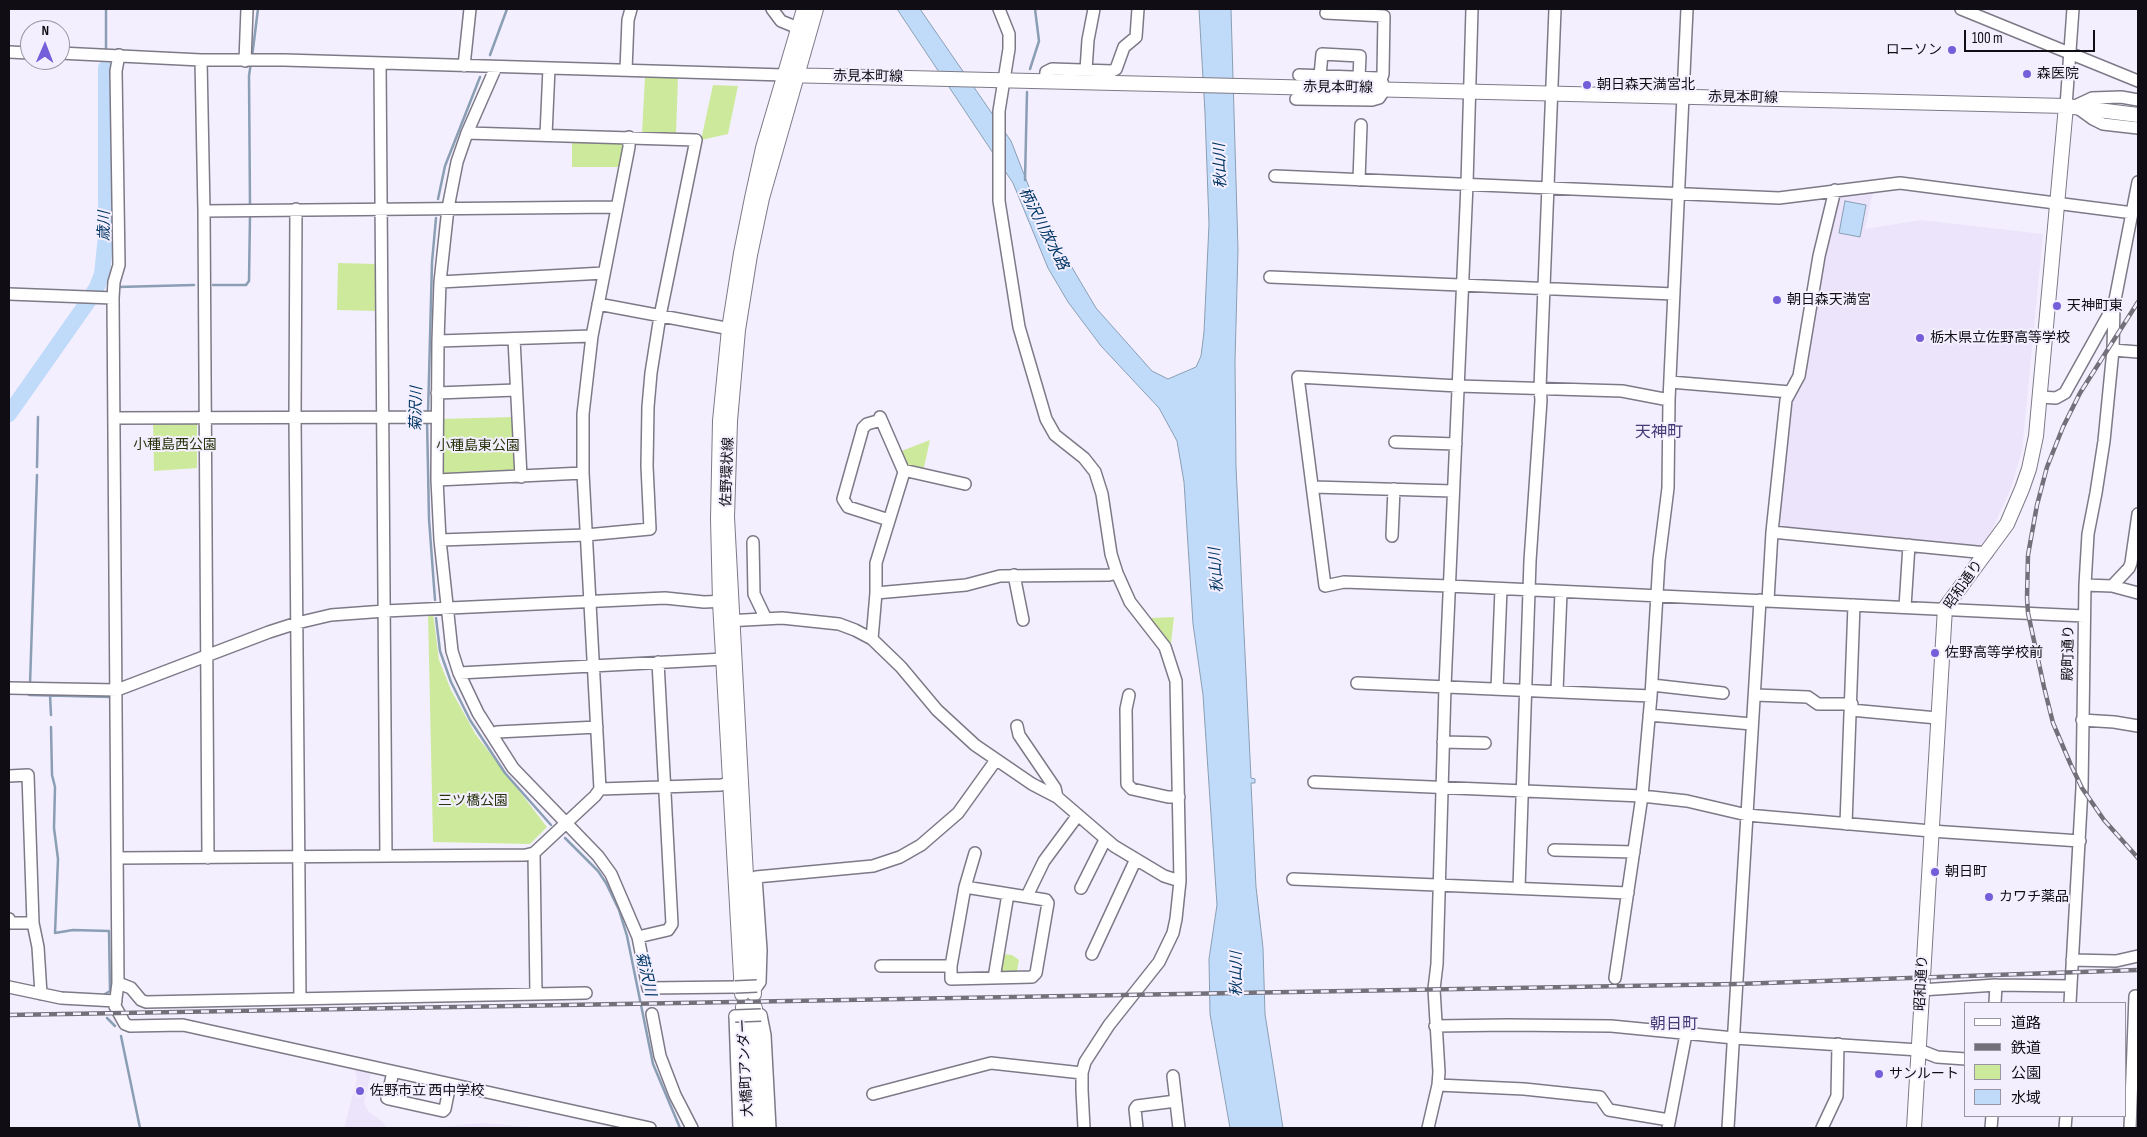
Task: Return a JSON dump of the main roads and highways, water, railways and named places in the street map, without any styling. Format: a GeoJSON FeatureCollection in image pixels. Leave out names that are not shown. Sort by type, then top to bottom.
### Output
{"type":"FeatureCollection","features":[{"type":"Feature","properties":{"kind":"main road"},"geometry":{"type":"LineString","coordinates":[[791,75],[798,28],[804,9]]}},
{"type":"Feature","properties":{"kind":"main road"},"geometry":{"type":"LineString","coordinates":[[791,75],[816,9]]}},
{"type":"Feature","properties":{"kind":"main road","name":"赤見本町線"},"geometry":{"type":"LineString","coordinates":[[791,75],[1287,87],[1383,85],[1469,90],[2070,106],[2138,115]]}},
{"type":"Feature","properties":{"kind":"main road","name":"佐野環状線"},"geometry":{"type":"LineString","coordinates":[[741,875],[726,602],[727,516],[734,329],[791,75]]}},
{"type":"Feature","properties":{"kind":"main road","name":"昭和通り"},"geometry":{"type":"LineString","coordinates":[[1914,1128],[1945,608],[2007,524],[2022,489],[2036,436],[2056,202],[2070,106]]}},
{"type":"Feature","properties":{"kind":"main road","name":"佐野環状線"},"geometry":{"type":"LineString","coordinates":[[727,621],[724,659],[736,781]]}},
{"type":"Feature","properties":{"kind":"main road","name":"大橋町アンダー"},"geometry":{"type":"LineString","coordinates":[[741,875],[748,1001],[761,1128]]}},
{"type":"Feature","properties":{"kind":"main road","name":"大橋町アンダー"},"geometry":{"type":"LineString","coordinates":[[748,1001],[749,1128]]}},
{"type":"Feature","properties":{"kind":"water"},"geometry":{"type":"Polygon","coordinates":[[[897,9],[920,9],[1011,141],[1038,210],[1096,308],[1152,371],[1168,379],[1196,367],[1201,356],[1204,332],[1209,224],[1199,9],[1231,9],[1238,250],[1235,361],[1236,467],[1251,778],[1255,779],[1255,783],[1251,783],[1256,887],[1263,948],[1265,1014],[1283,1128],[1230,1128],[1210,1014],[1209,959],[1217,905],[1203,695],[1193,624],[1184,482],[1177,441],[1159,408],[1101,346],[1068,302],[1048,268],[1013,183],[897,9]]]}},
{"type":"Feature","properties":{"kind":"water"},"geometry":{"type":"Polygon","coordinates":[[[1845,201],[1866,205],[1860,237],[1839,233],[1845,201]]]}},
{"type":"Feature","properties":{"kind":"waterway","name":"歳川"},"geometry":{"type":"LineString","coordinates":[[106,9],[106,52]]}},
{"type":"Feature","properties":{"kind":"waterway"},"geometry":{"type":"LineString","coordinates":[[252,57],[258,9]]}},
{"type":"Feature","properties":{"kind":"waterway","name":"菊沢川"},"geometry":{"type":"LineString","coordinates":[[490,55],[507,9]]}},
{"type":"Feature","properties":{"kind":"waterway"},"geometry":{"type":"LineString","coordinates":[[1030,69],[1039,41],[1035,9]]}},
{"type":"Feature","properties":{"kind":"waterway","name":"歳川"},"geometry":{"type":"LineString","coordinates":[[106,58],[106,68]]}},
{"type":"Feature","properties":{"kind":"waterway"},"geometry":{"type":"LineString","coordinates":[[250,207],[249,76],[251,62]]}},
{"type":"Feature","properties":{"kind":"waterway","name":"歳川"},"geometry":{"type":"LineString","coordinates":[[9,414],[87,303],[97,287],[102,274],[106,236],[106,68]]}},
{"type":"Feature","properties":{"kind":"waterway","name":"菊沢川"},"geometry":{"type":"LineString","coordinates":[[438,199],[445,166],[480,77]]}},
{"type":"Feature","properties":{"kind":"waterway","name":"柄沢川放水路"},"geometry":{"type":"LineString","coordinates":[[1025,180],[1027,92]]}},
{"type":"Feature","properties":{"kind":"waterway"},"geometry":{"type":"LineString","coordinates":[[213,285],[246,285],[249,281],[250,215]]}},
{"type":"Feature","properties":{"kind":"waterway","name":"菊沢川"},"geometry":{"type":"LineString","coordinates":[[428,414],[432,262],[436,218]]}},
{"type":"Feature","properties":{"kind":"waterway"},"geometry":{"type":"LineString","coordinates":[[118,287],[194,285]]}},
{"type":"Feature","properties":{"kind":"waterway"},"geometry":{"type":"LineString","coordinates":[[37,467],[38,417]]}},
{"type":"Feature","properties":{"kind":"waterway","name":"菊沢川"},"geometry":{"type":"LineString","coordinates":[[427,419],[429,519],[435,600]]}},
{"type":"Feature","properties":{"kind":"waterway"},"geometry":{"type":"LineString","coordinates":[[30,684],[37,475]]}},
{"type":"Feature","properties":{"kind":"waterway","name":"菊沢川"},"geometry":{"type":"LineString","coordinates":[[436,618],[440,651],[451,682],[470,720],[505,773],[551,825]]}},
{"type":"Feature","properties":{"kind":"waterway"},"geometry":{"type":"LineString","coordinates":[[29,695],[110,697]]}},
{"type":"Feature","properties":{"kind":"waterway"},"geometry":{"type":"LineString","coordinates":[[50,695],[51,715]]}},
{"type":"Feature","properties":{"kind":"waterway"},"geometry":{"type":"LineString","coordinates":[[51,727],[52,775],[55,787],[54,828],[58,859],[55,933],[73,930],[109,931],[110,991],[105,994]]}},
{"type":"Feature","properties":{"kind":"waterway","name":"菊沢川"},"geometry":{"type":"LineString","coordinates":[[565,838],[598,871],[619,910],[627,936],[653,1064],[680,1128]]}},
{"type":"Feature","properties":{"kind":"waterway"},"geometry":{"type":"LineString","coordinates":[[107,1018],[115,1026]]}},
{"type":"Feature","properties":{"kind":"waterway"},"geometry":{"type":"LineString","coordinates":[[121,1036],[140,1128]]}},
{"type":"Feature","properties":{"kind":"railway"},"geometry":{"type":"LineString","coordinates":[[2138,302],[2080,393],[2063,427],[2047,467],[2037,505],[2028,555],[2027,598],[2028,613],[2053,723],[2070,763],[2082,788],[2104,820],[2138,858]]}},
{"type":"Feature","properties":{"kind":"railway"},"geometry":{"type":"LineString","coordinates":[[9,1015],[1737,984],[2138,970]]}},
{"type":"Feature","properties":{"kind":"place","name":"ローソン"},"geometry":{"type":"Point","coordinates":[1952,50]}},
{"type":"Feature","properties":{"kind":"place","name":"森医院"},"geometry":{"type":"Point","coordinates":[2027,74]}},
{"type":"Feature","properties":{"kind":"place","name":"朝日森天満宮北"},"geometry":{"type":"Point","coordinates":[1587,85]}},
{"type":"Feature","properties":{"kind":"place","name":"朝日森天満宮"},"geometry":{"type":"Point","coordinates":[1777,300]}},
{"type":"Feature","properties":{"kind":"place","name":"天神町東"},"geometry":{"type":"Point","coordinates":[2057,306]}},
{"type":"Feature","properties":{"kind":"place","name":"栃木県立佐野高等学校"},"geometry":{"type":"Point","coordinates":[1920,338]}},
{"type":"Feature","properties":{"kind":"place","name":"佐野高等学校前"},"geometry":{"type":"Point","coordinates":[1935,653]}},
{"type":"Feature","properties":{"kind":"place","name":"朝日町"},"geometry":{"type":"Point","coordinates":[1935,872]}},
{"type":"Feature","properties":{"kind":"place","name":"カワチ薬品"},"geometry":{"type":"Point","coordinates":[1989,897]}},
{"type":"Feature","properties":{"kind":"place","name":"サンルート"},"geometry":{"type":"Point","coordinates":[1879,1074]}},
{"type":"Feature","properties":{"kind":"place","name":"佐野市立 西中学校"},"geometry":{"type":"Point","coordinates":[360,1091]}},
{"type":"Feature","properties":{"kind":"district","name":"天神町"},"geometry":{"type":"Point","coordinates":[1659,433]}},
{"type":"Feature","properties":{"kind":"district","name":"朝日町"},"geometry":{"type":"Point","coordinates":[1674,1025]}},
{"type":"Feature","properties":{"kind":"water label","name":"秋山川"},"geometry":{"type":"Point","coordinates":[1221,166]}},
{"type":"Feature","properties":{"kind":"water label","name":"秋山川"},"geometry":{"type":"Point","coordinates":[1217,570]}},
{"type":"Feature","properties":{"kind":"water label","name":"秋山川"},"geometry":{"type":"Point","coordinates":[1237,974]}},
{"type":"Feature","properties":{"kind":"park label","name":"小種島西公園"},"geometry":{"type":"Point","coordinates":[175,445]}},
{"type":"Feature","properties":{"kind":"park label","name":"小種島東公園"},"geometry":{"type":"Point","coordinates":[478,446]}},
{"type":"Feature","properties":{"kind":"park label","name":"三ツ橋公園"},"geometry":{"type":"Point","coordinates":[473,801]}}]}
